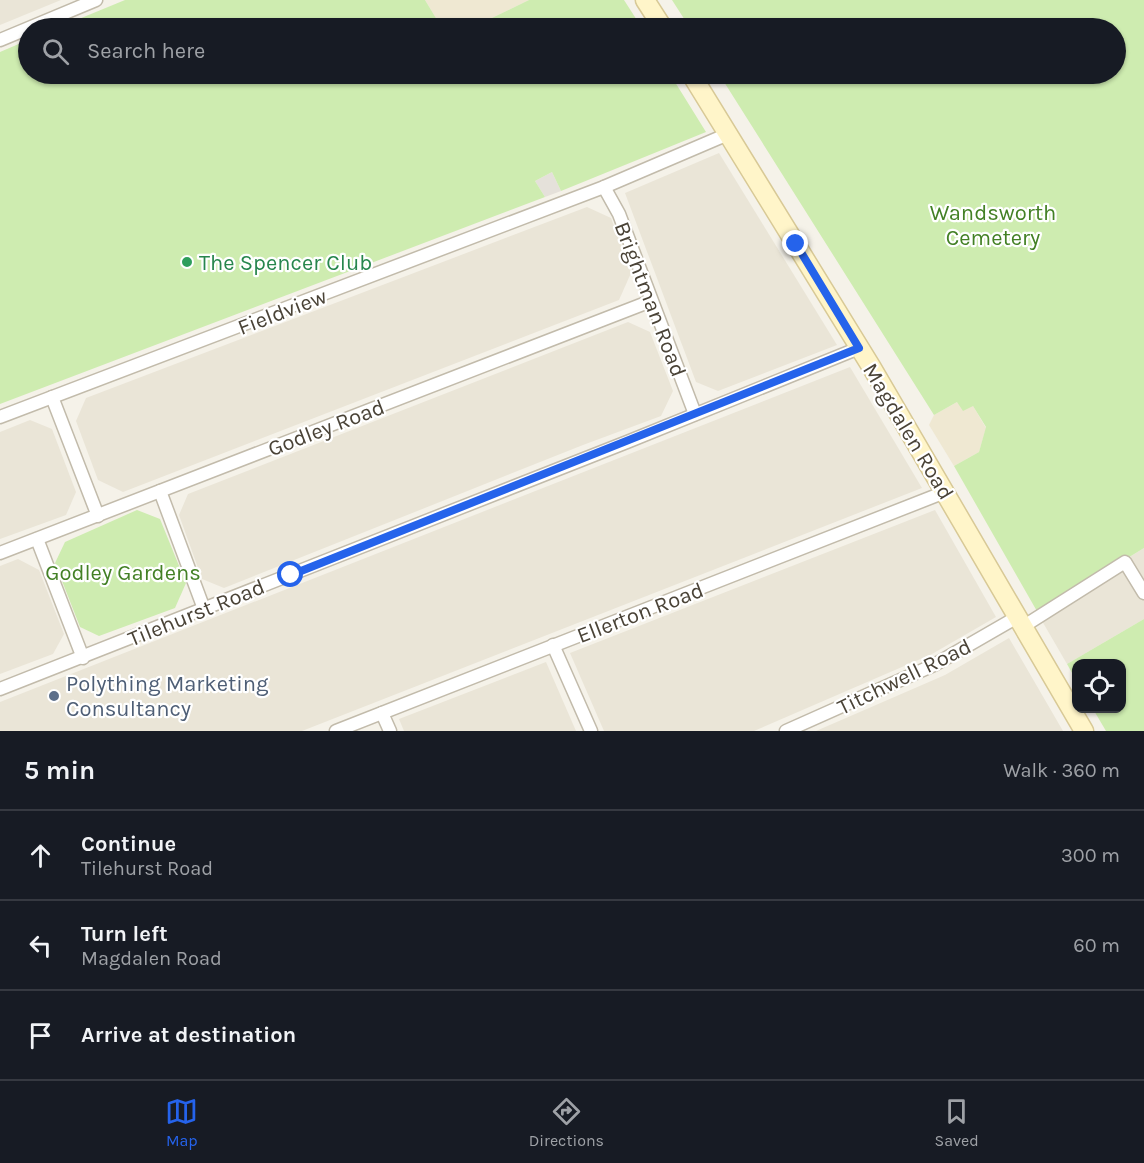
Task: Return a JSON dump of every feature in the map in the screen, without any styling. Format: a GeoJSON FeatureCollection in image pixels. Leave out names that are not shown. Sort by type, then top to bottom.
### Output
{"type":"FeatureCollection","features":[{"type":"Feature","properties":{"kind":"street"},"geometry":{"type":"LineString","coordinates":[[53,18],[96,0]]}},
{"type":"Feature","properties":{"kind":"street"},"geometry":{"type":"LineString","coordinates":[[645,0],[657,18]]}},
{"type":"Feature","properties":{"kind":"street"},"geometry":{"type":"LineString","coordinates":[[0,40],[18,32]]}},
{"type":"Feature","properties":{"kind":"street","name":"Magdalen Road"},"geometry":{"type":"LineString","coordinates":[[697,84],[859,348],[1022,621],[1084,731]]}},
{"type":"Feature","properties":{"kind":"street","name":"Fieldview"},"geometry":{"type":"LineString","coordinates":[[0,417],[604,186],[728,134]]}},
{"type":"Feature","properties":{"kind":"street","name":"Brightman Road"},"geometry":{"type":"LineString","coordinates":[[604,186],[619,214],[695,414]]}},
{"type":"Feature","properties":{"kind":"street","name":"Godley Road"},"geometry":{"type":"LineString","coordinates":[[0,553],[651,301]]}},
{"type":"Feature","properties":{"kind":"street","name":"Tilehurst Road"},"geometry":{"type":"LineString","coordinates":[[0,689],[859,348]]}},
{"type":"Feature","properties":{"kind":"street"},"geometry":{"type":"LineString","coordinates":[[52,397],[98,516]]}},
{"type":"Feature","properties":{"kind":"street"},"geometry":{"type":"LineString","coordinates":[[160,491],[204,609]]}},
{"type":"Feature","properties":{"kind":"street","name":"Ellerton Road"},"geometry":{"type":"LineString","coordinates":[[336,731],[945,492]]}},
{"type":"Feature","properties":{"kind":"street"},"geometry":{"type":"LineString","coordinates":[[37,539],[82,658]]}},
{"type":"Feature","properties":{"kind":"street","name":"Titchwell Road"},"geometry":{"type":"LineString","coordinates":[[786,731],[934,665],[1022,621],[1125,562],[1144,593]]}},
{"type":"Feature","properties":{"kind":"street"},"geometry":{"type":"LineString","coordinates":[[553,645],[591,731]]}},
{"type":"Feature","properties":{"kind":"street"},"geometry":{"type":"LineString","coordinates":[[382,713],[390,731]]}},
{"type":"Feature","properties":{"kind":"shaded area"},"geometry":{"type":"Polygon","coordinates":[[[0,0],[61,0],[0,25],[0,0]]]}},
{"type":"Feature","properties":{"kind":"shaded area"},"geometry":{"type":"Polygon","coordinates":[[[425,0],[529,0],[492,18],[436,18],[425,0]]]}},
{"type":"Feature","properties":{"kind":"shaded area"},"geometry":{"type":"Polygon","coordinates":[[[719,153],[837,345],[718,391],[696,382],[625,193],[719,153]]]}},
{"type":"Feature","properties":{"kind":"shaded area"},"geometry":{"type":"Polygon","coordinates":[[[552,172],[561,191],[545,197],[535,181],[552,172]]]}},
{"type":"Feature","properties":{"kind":"shaded area"},"geometry":{"type":"Polygon","coordinates":[[[587,207],[611,218],[631,273],[619,300],[123,492],[98,480],[76,421],[86,398],[587,207]]]}},
{"type":"Feature","properties":{"kind":"shaded area"},"geometry":{"type":"Polygon","coordinates":[[[628,322],[650,332],[673,391],[661,416],[224,588],[202,579],[179,515],[188,494],[628,322]]]}},
{"type":"Feature","properties":{"kind":"shaded area"},"geometry":{"type":"Polygon","coordinates":[[[850,367],[922,488],[302,731],[0,731],[0,702],[850,367]]]}},
{"type":"Feature","properties":{"kind":"shaded area"},"geometry":{"type":"Polygon","coordinates":[[[957,402],[973,406],[986,428],[979,452],[954,466],[929,425],[934,415],[957,402]]]}},
{"type":"Feature","properties":{"kind":"shaded area"},"geometry":{"type":"Polygon","coordinates":[[[30,420],[52,429],[76,492],[66,515],[0,539],[0,432],[30,420]]]}},
{"type":"Feature","properties":{"kind":"shaded area"},"geometry":{"type":"Polygon","coordinates":[[[935,510],[996,617],[932,654],[754,731],[604,731],[570,653],[935,510]]]}},
{"type":"Feature","properties":{"kind":"shaded area"},"geometry":{"type":"Polygon","coordinates":[[[1144,548],[1144,619],[1067,664],[1038,614],[1144,548]]]}},
{"type":"Feature","properties":{"kind":"shaded area"},"geometry":{"type":"Polygon","coordinates":[[[18,559],[39,570],[64,634],[53,654],[0,674],[0,566],[18,559]]]}},
{"type":"Feature","properties":{"kind":"shaded area"},"geometry":{"type":"Polygon","coordinates":[[[1009,638],[1063,731],[816,731],[945,675],[1009,638]]]}},
{"type":"Feature","properties":{"kind":"shaded area"},"geometry":{"type":"Polygon","coordinates":[[[546,662],[576,731],[404,731],[399,719],[546,662]]]}},
{"type":"Feature","properties":{"kind":"green space"},"geometry":{"type":"Polygon","coordinates":[[[125,0],[425,0],[436,18],[81,18],[125,0]]]}},
{"type":"Feature","properties":{"kind":"green space"},"geometry":{"type":"Polygon","coordinates":[[[529,0],[624,0],[636,18],[492,18],[529,0]]]}},
{"type":"Feature","properties":{"kind":"green space","name":"Wandsworth Cemetery"},"geometry":{"type":"Polygon","coordinates":[[[672,0],[1144,0],[1144,548],[1038,613],[954,466],[979,452],[986,427],[973,406],[963,411],[957,402],[934,415],[725,84],[1126,84],[1126,18],[684,18],[672,0]]]}},
{"type":"Feature","properties":{"kind":"green space","name":"The Spencer Club"},"geometry":{"type":"Polygon","coordinates":[[[18,44],[18,84],[676,84],[706,132],[561,191],[552,172],[535,181],[545,197],[0,404],[0,52],[18,44]]]}},
{"type":"Feature","properties":{"kind":"green space","name":"Godley Gardens"},"geometry":{"type":"Polygon","coordinates":[[[137,510],[160,519],[186,583],[175,608],[99,636],[80,627],[55,563],[65,542],[137,510]]]}},
{"type":"Feature","properties":{"kind":"green space"},"geometry":{"type":"Polygon","coordinates":[[[1144,619],[1144,731],[1106,731],[1095,713],[1126,713],[1126,659],[1076,659],[1144,619]]]}},
{"type":"Feature","properties":{"kind":"green space"},"geometry":{"type":"Polygon","coordinates":[[[1072,661],[1072,673],[1067,664],[1072,661]]]}},
{"type":"Feature","properties":{"kind":"place","name":"The Spencer Club"},"geometry":{"type":"Point","coordinates":[187,262]}},
{"type":"Feature","properties":{"kind":"place","name":"Polything Marketing Consultancy"},"geometry":{"type":"Point","coordinates":[54,696]}},
{"type":"Feature","properties":{"kind":"route"},"geometry":{"type":"LineString","coordinates":[[291,575],[853,352],[859,348],[796,244]]}}]}
